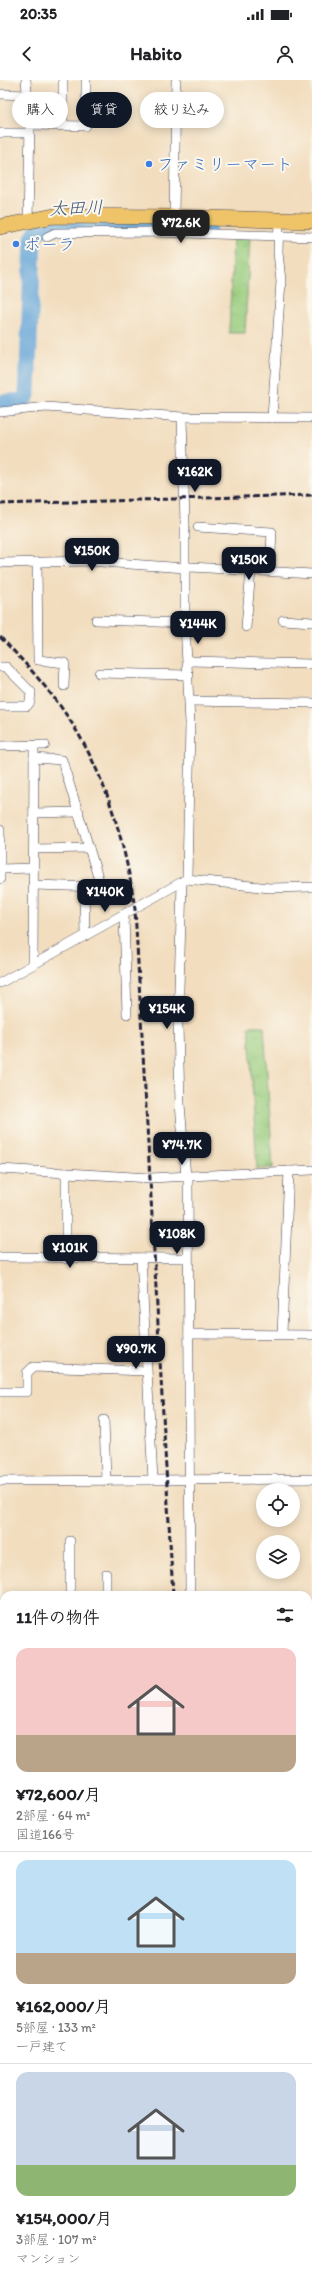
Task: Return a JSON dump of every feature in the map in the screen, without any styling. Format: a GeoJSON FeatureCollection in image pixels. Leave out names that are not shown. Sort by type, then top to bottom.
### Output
{"type":"FeatureCollection","features":[{"type":"Feature","properties":{"kind":"highway"},"geometry":{"type":"LineString","coordinates":[[0,227],[54,216],[155,225],[174,217],[241,228],[278,230],[312,221]]}},
{"type":"Feature","properties":{"kind":"street"},"geometry":{"type":"LineString","coordinates":[[26,80],[27,92]]}},
{"type":"Feature","properties":{"kind":"street"},"geometry":{"type":"LineString","coordinates":[[63,80],[63,92]]}},
{"type":"Feature","properties":{"kind":"street"},"geometry":{"type":"LineString","coordinates":[[68,126],[86,126],[86,80]]}},
{"type":"Feature","properties":{"kind":"street"},"geometry":{"type":"LineString","coordinates":[[174,217],[176,80]]}},
{"type":"Feature","properties":{"kind":"street"},"geometry":{"type":"LineString","coordinates":[[0,94],[12,94]]}},
{"type":"Feature","properties":{"kind":"street"},"geometry":{"type":"LineString","coordinates":[[0,133],[41,128]]}},
{"type":"Feature","properties":{"kind":"street"},"geometry":{"type":"LineString","coordinates":[[28,221],[30,129]]}},
{"type":"Feature","properties":{"kind":"street"},"geometry":{"type":"LineString","coordinates":[[47,237],[55,233],[155,225],[241,228]]}},
{"type":"Feature","properties":{"kind":"street"},"geometry":{"type":"LineString","coordinates":[[272,418],[280,281],[278,230],[312,237]]}},
{"type":"Feature","properties":{"kind":"street"},"geometry":{"type":"LineString","coordinates":[[0,412],[46,408],[182,417],[312,418]]}},
{"type":"Feature","properties":{"kind":"street"},"geometry":{"type":"LineString","coordinates":[[182,417],[185,623],[189,661],[190,701],[178,1024],[180,1104],[187,1177],[190,1591]]}},
{"type":"Feature","properties":{"kind":"street"},"geometry":{"type":"LineString","coordinates":[[198,527],[272,532],[270,571]]}},
{"type":"Feature","properties":{"kind":"street"},"geometry":{"type":"LineString","coordinates":[[0,563],[88,561],[184,568],[191,567],[312,574]]}},
{"type":"Feature","properties":{"kind":"street"},"geometry":{"type":"LineString","coordinates":[[37,562],[38,660],[65,663],[64,686]]}},
{"type":"Feature","properties":{"kind":"street"},"geometry":{"type":"LineString","coordinates":[[246,627],[251,570]]}},
{"type":"Feature","properties":{"kind":"street"},"geometry":{"type":"LineString","coordinates":[[96,620],[185,623]]}},
{"type":"Feature","properties":{"kind":"street"},"geometry":{"type":"LineString","coordinates":[[283,620],[312,622]]}},
{"type":"Feature","properties":{"kind":"street"},"geometry":{"type":"LineString","coordinates":[[189,661],[312,664]]}},
{"type":"Feature","properties":{"kind":"street"},"geometry":{"type":"LineString","coordinates":[[0,667],[6,667],[31,692],[30,702],[27,706],[0,706]]}},
{"type":"Feature","properties":{"kind":"street"},"geometry":{"type":"LineString","coordinates":[[100,673],[189,675]]}},
{"type":"Feature","properties":{"kind":"street"},"geometry":{"type":"LineString","coordinates":[[190,701],[312,703]]}},
{"type":"Feature","properties":{"kind":"street"},"geometry":{"type":"LineString","coordinates":[[0,746],[45,745]]}},
{"type":"Feature","properties":{"kind":"street"},"geometry":{"type":"LineString","coordinates":[[32,964],[34,746]]}},
{"type":"Feature","properties":{"kind":"street"},"geometry":{"type":"LineString","coordinates":[[33,885],[84,887],[101,886],[62,760],[34,758]]}},
{"type":"Feature","properties":{"kind":"street"},"geometry":{"type":"LineString","coordinates":[[34,813],[78,812]]}},
{"type":"Feature","properties":{"kind":"street"},"geometry":{"type":"LineString","coordinates":[[0,830],[0,879]]}},
{"type":"Feature","properties":{"kind":"street"},"geometry":{"type":"LineString","coordinates":[[34,849],[89,848]]}},
{"type":"Feature","properties":{"kind":"street"},"geometry":{"type":"LineString","coordinates":[[0,869],[33,868]]}},
{"type":"Feature","properties":{"kind":"street"},"geometry":{"type":"LineString","coordinates":[[0,983],[184,881],[270,888],[312,887]]}},
{"type":"Feature","properties":{"kind":"street"},"geometry":{"type":"LineString","coordinates":[[84,887],[85,936]]}},
{"type":"Feature","properties":{"kind":"street"},"geometry":{"type":"LineString","coordinates":[[124,915],[127,1014]]}},
{"type":"Feature","properties":{"kind":"street"},"geometry":{"type":"LineString","coordinates":[[0,1169],[150,1178],[312,1170]]}},
{"type":"Feature","properties":{"kind":"street"},"geometry":{"type":"LineString","coordinates":[[282,1334],[290,1171]]}},
{"type":"Feature","properties":{"kind":"street"},"geometry":{"type":"LineString","coordinates":[[66,1173],[66,1259]]}},
{"type":"Feature","properties":{"kind":"street"},"geometry":{"type":"LineString","coordinates":[[0,1257],[66,1259],[188,1258]]}},
{"type":"Feature","properties":{"kind":"street"},"geometry":{"type":"LineString","coordinates":[[141,1258],[153,1480]]}},
{"type":"Feature","properties":{"kind":"street"},"geometry":{"type":"LineString","coordinates":[[189,1334],[312,1335]]}},
{"type":"Feature","properties":{"kind":"street"},"geometry":{"type":"LineString","coordinates":[[0,1392],[27,1392],[27,1373],[33,1367],[146,1371]]}},
{"type":"Feature","properties":{"kind":"street"},"geometry":{"type":"LineString","coordinates":[[104,1420],[106,1481]]}},
{"type":"Feature","properties":{"kind":"street"},"geometry":{"type":"LineString","coordinates":[[0,1481],[189,1481],[312,1479]]}},
{"type":"Feature","properties":{"kind":"street"},"geometry":{"type":"LineString","coordinates":[[70,1541],[70,1591]]}},
{"type":"Feature","properties":{"kind":"street"},"geometry":{"type":"LineString","coordinates":[[106,1574],[106,1591]]}},
{"type":"Feature","properties":{"kind":"green space"},"geometry":{"type":"Polygon","coordinates":[[[233,238],[250,238],[245,333],[229,333],[233,238]]]}},
{"type":"Feature","properties":{"kind":"green space"},"geometry":{"type":"Polygon","coordinates":[[[249,1026],[264,1026],[273,1168],[257,1169],[249,1026]]]}},
{"type":"Feature","properties":{"kind":"waterway","name":"太田川"},"geometry":{"type":"LineString","coordinates":[[0,403],[23,401],[27,395],[33,238],[39,229],[66,225],[208,229]]}},
{"type":"Feature","properties":{"kind":"railway"},"geometry":{"type":"LineString","coordinates":[[0,504],[312,495]]}},
{"type":"Feature","properties":{"kind":"railway"},"geometry":{"type":"LineString","coordinates":[[0,637],[51,694],[83,743],[96,769],[117,824],[130,880],[135,909],[173,1591]]}},
{"type":"Feature","properties":{"kind":"place","name":"ファミリーマート"},"geometry":{"type":"Point","coordinates":[149,164]}},
{"type":"Feature","properties":{"kind":"place","name":"ポーラ"},"geometry":{"type":"Point","coordinates":[16,244]}}]}
